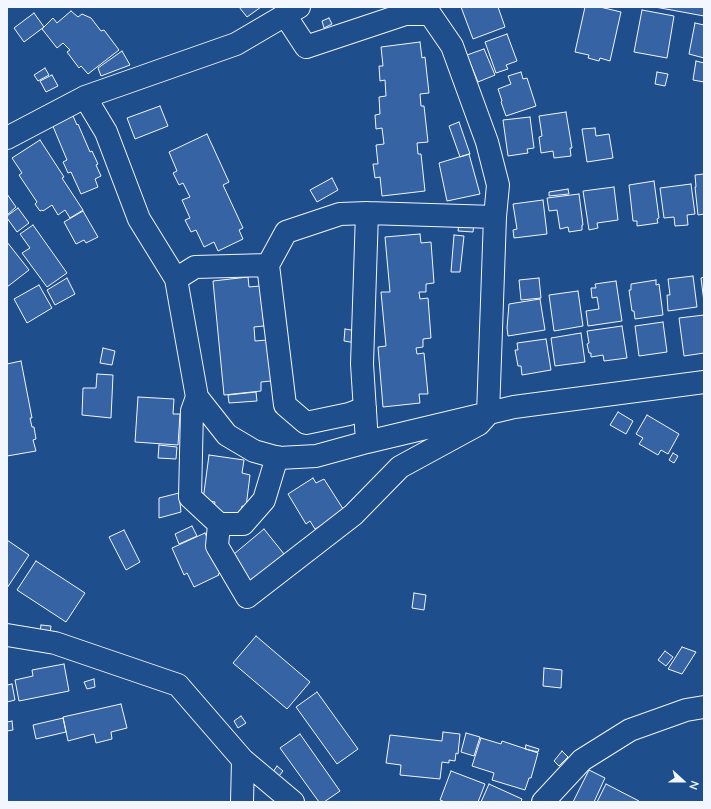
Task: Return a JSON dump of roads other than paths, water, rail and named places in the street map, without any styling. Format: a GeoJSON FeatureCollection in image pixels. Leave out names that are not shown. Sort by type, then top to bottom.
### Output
{"type":"FeatureCollection","features":[{"type":"Feature","properties":{"kind":"street"},"geometry":{"type":"LineString","coordinates":[[7,138],[85,97],[236,44],[292,11],[306,46],[405,14],[430,14],[452,46],[487,142],[498,185],[495,217],[488,414],[479,424],[400,467],[353,515],[247,597],[217,546],[219,524]]}},
{"type":"Feature","properties":{"kind":"street"},"geometry":{"type":"LineString","coordinates":[[85,97],[106,132],[139,219],[176,278],[197,397],[227,435],[254,451],[277,457],[316,456],[367,442],[514,407],[704,382]]}},
{"type":"Feature","properties":{"kind":"street"},"geometry":{"type":"LineString","coordinates":[[357,411],[306,423],[285,405],[268,265],[286,232],[340,214],[367,213],[495,217]]}},
{"type":"Feature","properties":{"kind":"street"},"geometry":{"type":"LineString","coordinates":[[367,213],[362,364],[357,411],[367,442]]}},
{"type":"Feature","properties":{"kind":"street"},"geometry":{"type":"LineString","coordinates":[[176,278],[195,267],[268,265]]}},
{"type":"Feature","properties":{"kind":"street"},"geometry":{"type":"LineString","coordinates":[[197,397],[192,411],[190,497],[219,524],[243,524],[264,500],[277,457]]}},
{"type":"Feature","properties":{"kind":"street"},"geometry":{"type":"LineString","coordinates":[[7,635],[55,643],[178,685],[243,760],[293,802]]}},
{"type":"Feature","properties":{"kind":"street"},"geometry":{"type":"LineString","coordinates":[[543,802],[582,760],[630,730],[686,710],[704,706]]}},
{"type":"Feature","properties":{"kind":"street"},"geometry":{"type":"LineString","coordinates":[[242,802],[243,760]]}}]}
